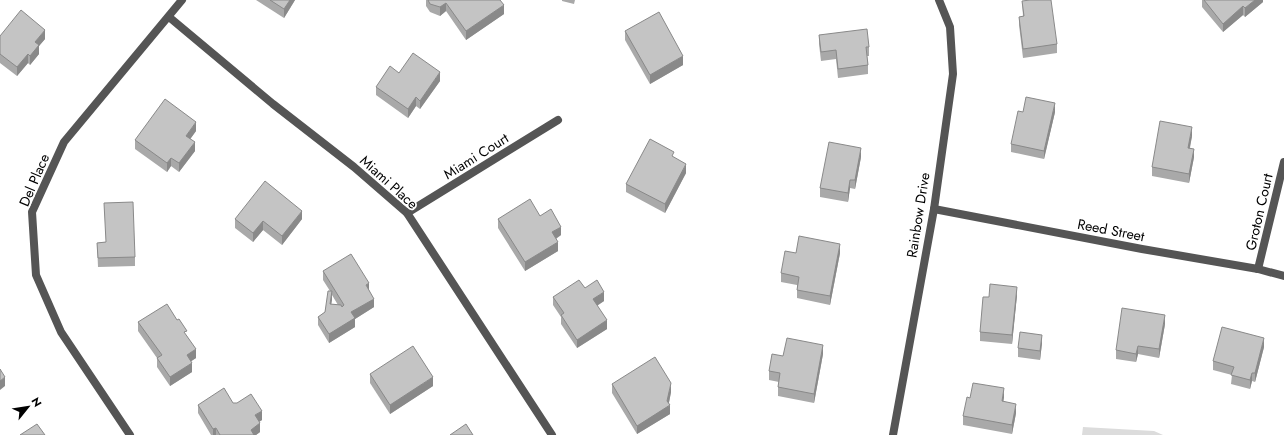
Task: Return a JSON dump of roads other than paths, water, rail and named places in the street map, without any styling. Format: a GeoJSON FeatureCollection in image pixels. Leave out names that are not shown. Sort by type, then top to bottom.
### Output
{"type":"FeatureCollection","features":[{"type":"Feature","properties":{"kind":"street","name":"Del Place"},"geometry":{"type":"LineString","coordinates":[[130,435],[61,332],[36,275],[32,212],[64,142],[182,0]]}},
{"type":"Feature","properties":{"kind":"street","name":"Rainbow Drive"},"geometry":{"type":"LineString","coordinates":[[893,435],[934,209],[953,74],[950,27],[940,0]]}},
{"type":"Feature","properties":{"kind":"street","name":"Miami Place"},"geometry":{"type":"LineString","coordinates":[[169,17],[273,104],[354,167],[407,213],[552,435]]}},
{"type":"Feature","properties":{"kind":"street","name":"Miami Court"},"geometry":{"type":"LineString","coordinates":[[407,213],[558,120]]}},
{"type":"Feature","properties":{"kind":"street","name":"Groton Court"},"geometry":{"type":"LineString","coordinates":[[1258,269],[1284,162]]}},
{"type":"Feature","properties":{"kind":"street","name":"Reed Street"},"geometry":{"type":"LineString","coordinates":[[934,209],[1142,249],[1258,269],[1284,276]]}}]}
